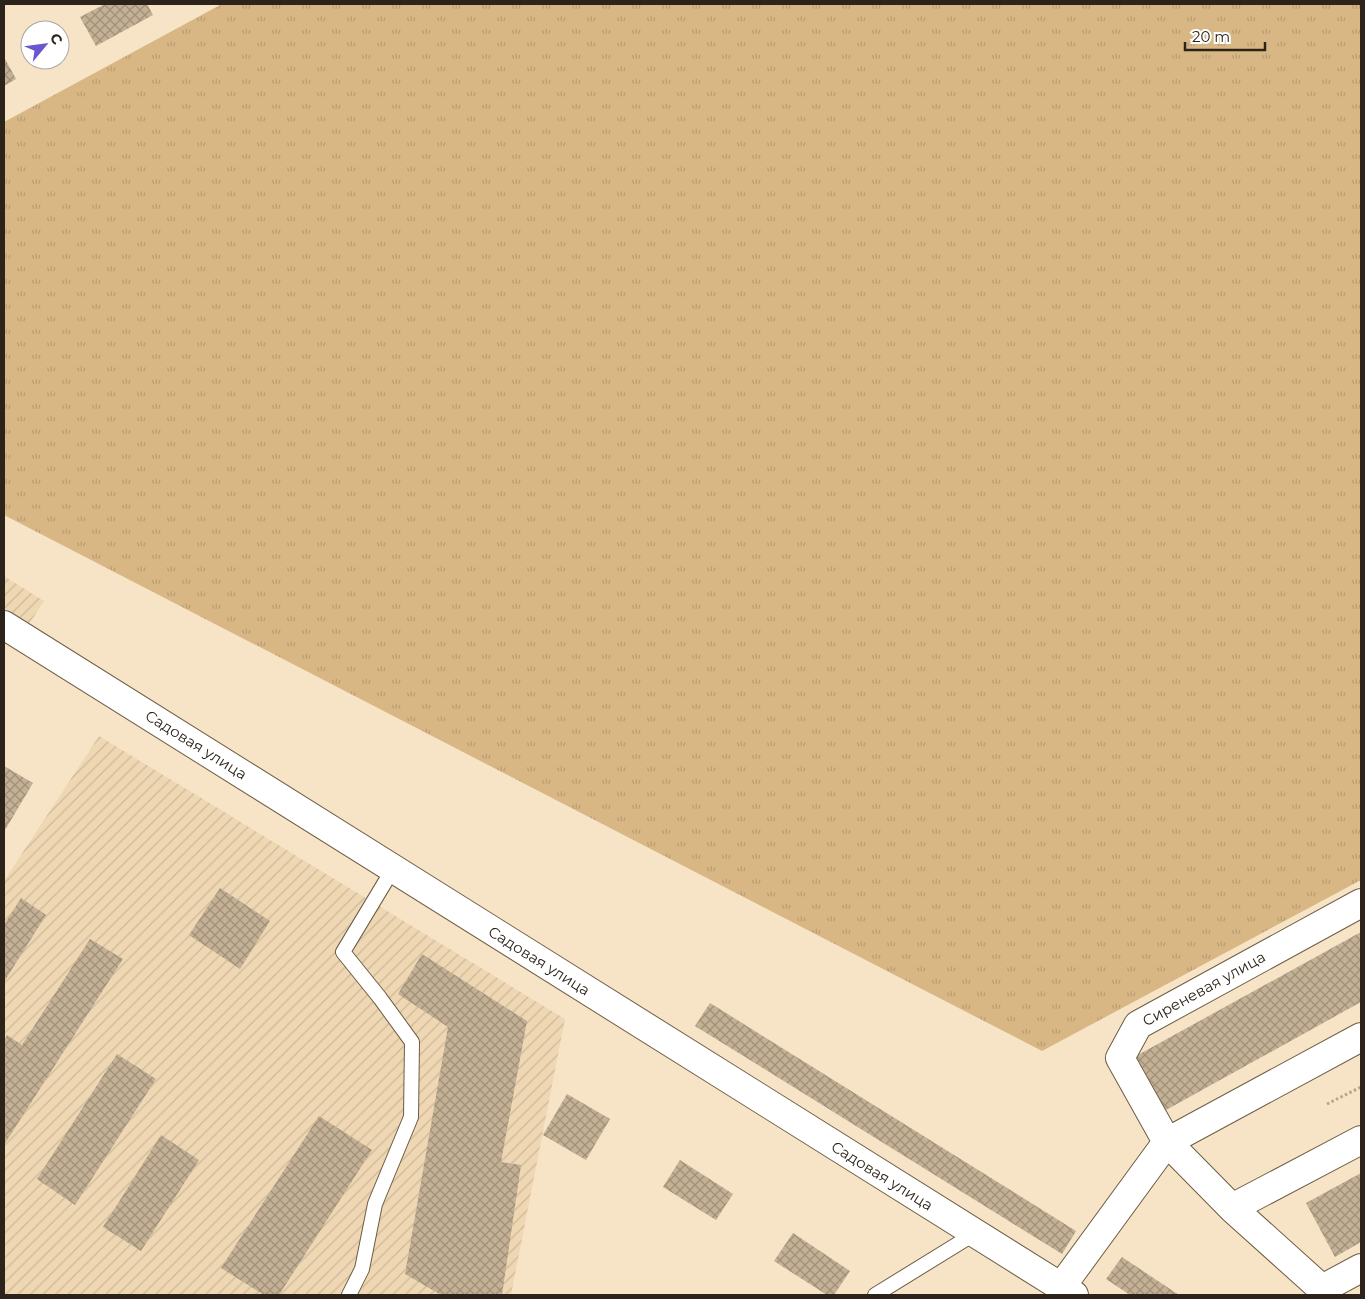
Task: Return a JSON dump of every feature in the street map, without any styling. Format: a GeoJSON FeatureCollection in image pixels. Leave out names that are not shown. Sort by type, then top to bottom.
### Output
{"type":"FeatureCollection","features":[{"type":"Feature","properties":{"kind":"street","name":"Садовая улица"},"geometry":{"type":"LineString","coordinates":[[4,625],[974,1234],[1068,1291]]}},
{"type":"Feature","properties":{"kind":"street","name":"Сиреневая улица"},"geometry":{"type":"LineString","coordinates":[[1361,903],[1138,1025],[1120,1058],[1167,1142],[1232,1208],[1323,1292],[1361,1268]]}},
{"type":"Feature","properties":{"kind":"street"},"geometry":{"type":"LineString","coordinates":[[1068,1291],[1167,1142],[1361,1037]]}},
{"type":"Feature","properties":{"kind":"street"},"geometry":{"type":"LineString","coordinates":[[1232,1208],[1361,1140]]}},
{"type":"Feature","properties":{"kind":"lane"},"geometry":{"type":"LineString","coordinates":[[349,1295],[362,1269],[375,1204],[411,1116],[412,1042],[343,952],[393,869]]}},
{"type":"Feature","properties":{"kind":"lane"},"geometry":{"type":"LineString","coordinates":[[875,1295],[974,1234]]}},
{"type":"Feature","properties":{"kind":"path"},"geometry":{"type":"LineString","coordinates":[[1327,1104],[1361,1087]]}},
{"type":"Feature","properties":{"kind":"shaded area"},"geometry":{"type":"Polygon","coordinates":[[[4,576],[44,601],[29,624],[4,608],[4,576]]]}},
{"type":"Feature","properties":{"kind":"shaded area"},"geometry":{"type":"Polygon","coordinates":[[[99,736],[565,1019],[511,1295],[4,1295],[4,881],[99,736]]]}},
{"type":"Feature","properties":{"kind":"green space"},"geometry":{"type":"Polygon","coordinates":[[[222,4],[1361,4],[1361,880],[1042,1051],[4,515],[4,122],[222,4]]]}},
{"type":"Feature","properties":{"kind":"building"},"geometry":{"type":"Polygon","coordinates":[[[105,4],[147,4],[153,15],[96,46],[80,17],[105,4]]]}},
{"type":"Feature","properties":{"kind":"building"},"geometry":{"type":"Polygon","coordinates":[[[4,57],[16,79],[4,86],[4,57]]]}},
{"type":"Feature","properties":{"kind":"building"},"geometry":{"type":"Polygon","coordinates":[[[4,766],[33,783],[5,830],[4,829],[4,766]]]}},
{"type":"Feature","properties":{"kind":"building"},"geometry":{"type":"Polygon","coordinates":[[[220,888],[270,921],[240,969],[189,935],[220,888]]]}},
{"type":"Feature","properties":{"kind":"building"},"geometry":{"type":"Polygon","coordinates":[[[21,898],[46,915],[4,982],[4,925],[21,898]]]}},
{"type":"Feature","properties":{"kind":"building"},"geometry":{"type":"Polygon","coordinates":[[[1361,932],[1361,1002],[1166,1110],[1136,1056],[1361,932]]]}},
{"type":"Feature","properties":{"kind":"building"},"geometry":{"type":"Polygon","coordinates":[[[90,939],[123,959],[4,1145],[4,1040],[7,1035],[22,1045],[90,939]]]}},
{"type":"Feature","properties":{"kind":"building"},"geometry":{"type":"Polygon","coordinates":[[[422,954],[527,1021],[501,1162],[521,1165],[502,1295],[441,1295],[405,1274],[448,1027],[398,994],[422,954]]]}},
{"type":"Feature","properties":{"kind":"building"},"geometry":{"type":"Polygon","coordinates":[[[710,1003],[1076,1231],[1062,1254],[695,1026],[710,1003]]]}},
{"type":"Feature","properties":{"kind":"building"},"geometry":{"type":"Polygon","coordinates":[[[117,1054],[156,1079],[75,1205],[37,1179],[117,1054]]]}},
{"type":"Feature","properties":{"kind":"building"},"geometry":{"type":"Polygon","coordinates":[[[567,1094],[610,1119],[586,1160],[543,1135],[567,1094]]]}},
{"type":"Feature","properties":{"kind":"building"},"geometry":{"type":"Polygon","coordinates":[[[319,1116],[372,1150],[279,1295],[264,1295],[221,1268],[319,1116]]]}},
{"type":"Feature","properties":{"kind":"building"},"geometry":{"type":"Polygon","coordinates":[[[161,1135],[199,1160],[141,1251],[103,1227],[161,1135]]]}},
{"type":"Feature","properties":{"kind":"building"},"geometry":{"type":"Polygon","coordinates":[[[680,1160],[733,1194],[716,1220],[663,1187],[680,1160]]]}},
{"type":"Feature","properties":{"kind":"building"},"geometry":{"type":"Polygon","coordinates":[[[1361,1173],[1361,1242],[1335,1257],[1306,1203],[1361,1173]]]}},
{"type":"Feature","properties":{"kind":"building"},"geometry":{"type":"Polygon","coordinates":[[[793,1233],[850,1271],[834,1295],[827,1295],[774,1261],[793,1233]]]}},
{"type":"Feature","properties":{"kind":"building"},"geometry":{"type":"Polygon","coordinates":[[[1122,1257],[1179,1295],[1130,1295],[1106,1279],[1122,1257]]]}}]}
